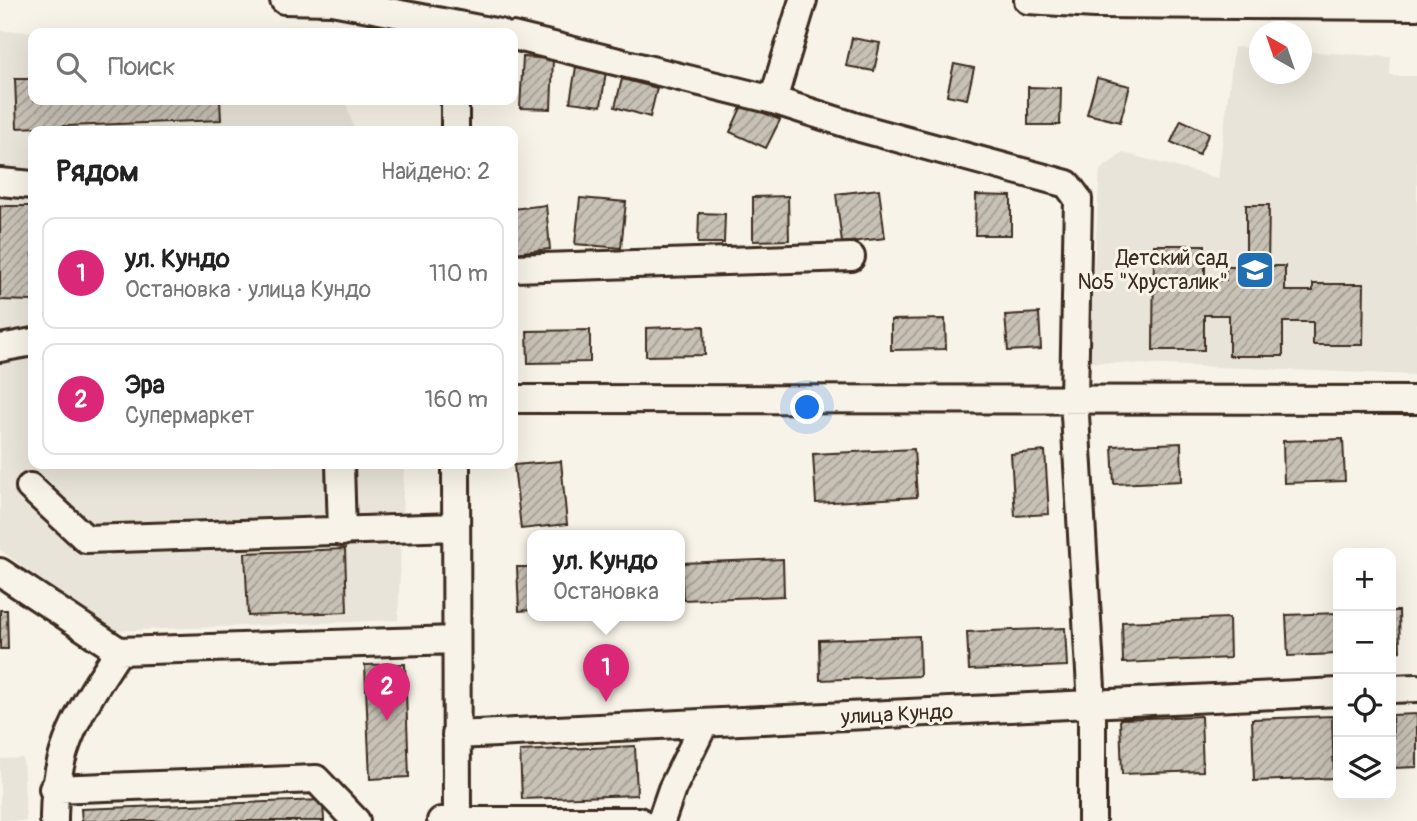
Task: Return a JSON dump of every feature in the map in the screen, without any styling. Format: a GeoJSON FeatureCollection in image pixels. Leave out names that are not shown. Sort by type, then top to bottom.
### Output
{"type":"FeatureCollection","features":[{"type":"Feature","properties":{"kind":"street"},"geometry":{"type":"LineString","coordinates":[[284,0],[332,1],[456,18],[485,28]]}},
{"type":"Feature","properties":{"kind":"street"},"geometry":{"type":"LineString","coordinates":[[773,100],[803,0]]}},
{"type":"Feature","properties":{"kind":"street"},"geometry":{"type":"LineString","coordinates":[[1028,0],[1417,6]]}},
{"type":"Feature","properties":{"kind":"street"},"geometry":{"type":"LineString","coordinates":[[518,37],[773,100],[860,128],[1066,184],[1078,199],[1074,398],[1092,705],[1091,821]]}},
{"type":"Feature","properties":{"kind":"street"},"geometry":{"type":"LineString","coordinates":[[455,105],[455,126]]}},
{"type":"Feature","properties":{"kind":"street"},"geometry":{"type":"LineString","coordinates":[[0,182],[28,185]]}},
{"type":"Feature","properties":{"kind":"street"},"geometry":{"type":"LineString","coordinates":[[518,268],[851,257]]}},
{"type":"Feature","properties":{"kind":"street"},"geometry":{"type":"LineString","coordinates":[[0,348],[28,343]]}},
{"type":"Feature","properties":{"kind":"street"},"geometry":{"type":"LineString","coordinates":[[518,399],[1417,400]]}},
{"type":"Feature","properties":{"kind":"street"},"geometry":{"type":"LineString","coordinates":[[340,469],[342,532]]}},
{"type":"Feature","properties":{"kind":"street"},"geometry":{"type":"LineString","coordinates":[[456,469],[456,735],[452,821],[639,821]]}},
{"type":"Feature","properties":{"kind":"street"},"geometry":{"type":"LineString","coordinates":[[30,487],[86,539],[456,527]]}},
{"type":"Feature","properties":{"kind":"street"},"geometry":{"type":"LineString","coordinates":[[0,572],[119,651],[456,640]]}},
{"type":"Feature","properties":{"kind":"street"},"geometry":{"type":"LineString","coordinates":[[54,821],[53,789],[69,732],[119,651]]}},
{"type":"Feature","properties":{"kind":"street"},"geometry":{"type":"LineString","coordinates":[[1396,689],[1417,688]]}},
{"type":"Feature","properties":{"kind":"street","name":"улица Кундо"},"geometry":{"type":"LineString","coordinates":[[456,735],[1333,692]]}},
{"type":"Feature","properties":{"kind":"street"},"geometry":{"type":"LineString","coordinates":[[662,821],[672,789],[704,724]]}},
{"type":"Feature","properties":{"kind":"street"},"geometry":{"type":"LineString","coordinates":[[53,789],[316,779],[356,821]]}},
{"type":"Feature","properties":{"kind":"shaded area"},"geometry":{"type":"Polygon","coordinates":[[[0,31],[28,31],[28,105],[347,105],[353,126],[28,126],[28,469],[404,469],[398,620],[111,631],[0,550],[0,31]]]}},
{"type":"Feature","properties":{"kind":"shaded area","name":"Детский сад №5 \"Хрусталик\""},"geometry":{"type":"Polygon","coordinates":[[[1234,47],[1249,48],[1249,84],[1312,84],[1312,52],[1391,57],[1390,76],[1417,76],[1417,375],[1088,362],[1100,170],[1123,153],[1218,178],[1234,47]]]}},
{"type":"Feature","properties":{"kind":"shaded area"},"geometry":{"type":"Polygon","coordinates":[[[23,758],[26,821],[0,821],[0,759],[23,758]]]}},
{"type":"Feature","properties":{"kind":"building"},"geometry":{"type":"Polygon","coordinates":[[[852,38],[880,43],[874,71],[846,66],[852,38]]]}},
{"type":"Feature","properties":{"kind":"building"},"geometry":{"type":"Polygon","coordinates":[[[523,57],[553,59],[551,109],[520,108],[523,57]]]}},
{"type":"Feature","properties":{"kind":"building"},"geometry":{"type":"Polygon","coordinates":[[[954,64],[974,68],[967,99],[947,95],[954,64]]]}},
{"type":"Feature","properties":{"kind":"building"},"geometry":{"type":"Polygon","coordinates":[[[576,67],[606,71],[601,106],[570,102],[576,67]]]}},
{"type":"Feature","properties":{"kind":"building"},"geometry":{"type":"Polygon","coordinates":[[[1097,78],[1130,86],[1120,122],[1087,114],[1097,78]]]}},
{"type":"Feature","properties":{"kind":"building"},"geometry":{"type":"Polygon","coordinates":[[[15,79],[28,79],[28,105],[220,105],[221,120],[17,128],[15,79]]]}},
{"type":"Feature","properties":{"kind":"building"},"geometry":{"type":"Polygon","coordinates":[[[622,79],[657,88],[650,117],[615,107],[622,79]]]}},
{"type":"Feature","properties":{"kind":"building"},"geometry":{"type":"Polygon","coordinates":[[[1028,87],[1061,88],[1060,125],[1028,125],[1028,87]]]}},
{"type":"Feature","properties":{"kind":"building"},"geometry":{"type":"Polygon","coordinates":[[[743,103],[780,120],[766,148],[730,132],[743,103]]]}},
{"type":"Feature","properties":{"kind":"building"},"geometry":{"type":"Polygon","coordinates":[[[1181,120],[1209,133],[1199,155],[1171,142],[1181,120]]]}},
{"type":"Feature","properties":{"kind":"building"},"geometry":{"type":"Polygon","coordinates":[[[879,189],[885,238],[842,243],[836,194],[879,189]]]}},
{"type":"Feature","properties":{"kind":"building"},"geometry":{"type":"Polygon","coordinates":[[[976,195],[1011,196],[1011,235],[975,235],[976,195]]]}},
{"type":"Feature","properties":{"kind":"building"},"geometry":{"type":"Polygon","coordinates":[[[788,196],[789,240],[753,241],[753,197],[788,196]]]}},
{"type":"Feature","properties":{"kind":"building"},"geometry":{"type":"Polygon","coordinates":[[[580,198],[626,202],[621,248],[575,244],[580,198]]]}},
{"type":"Feature","properties":{"kind":"building"},"geometry":{"type":"Polygon","coordinates":[[[546,205],[550,249],[518,252],[518,208],[546,205]]]}},
{"type":"Feature","properties":{"kind":"building","name":"Детский сад №5 \"Хрусталик\""},"geometry":{"type":"Polygon","coordinates":[[[1246,205],[1269,205],[1268,266],[1285,266],[1285,291],[1313,291],[1313,284],[1364,284],[1363,345],[1313,345],[1313,322],[1283,322],[1283,356],[1229,356],[1229,315],[1204,315],[1204,350],[1153,350],[1154,245],[1205,245],[1205,280],[1226,280],[1226,266],[1246,266],[1246,205]]]}},
{"type":"Feature","properties":{"kind":"building"},"geometry":{"type":"Polygon","coordinates":[[[0,206],[28,206],[28,301],[0,300],[0,206]]]}},
{"type":"Feature","properties":{"kind":"building"},"geometry":{"type":"Polygon","coordinates":[[[699,213],[725,214],[724,243],[698,243],[699,213]]]}},
{"type":"Feature","properties":{"kind":"building"},"geometry":{"type":"Polygon","coordinates":[[[1039,313],[1041,349],[1008,351],[1005,315],[1039,313]]]}},
{"type":"Feature","properties":{"kind":"building"},"geometry":{"type":"Polygon","coordinates":[[[945,319],[946,349],[891,350],[891,320],[945,319]]]}},
{"type":"Feature","properties":{"kind":"building"},"geometry":{"type":"Polygon","coordinates":[[[704,326],[705,355],[646,356],[646,328],[704,326]]]}},
{"type":"Feature","properties":{"kind":"building"},"geometry":{"type":"Polygon","coordinates":[[[590,330],[590,362],[528,363],[527,331],[590,330]]]}},
{"type":"Feature","properties":{"kind":"building"},"geometry":{"type":"Polygon","coordinates":[[[1343,439],[1345,481],[1284,483],[1283,441],[1343,439]]]}},
{"type":"Feature","properties":{"kind":"building"},"geometry":{"type":"Polygon","coordinates":[[[1181,443],[1182,481],[1114,484],[1112,446],[1181,443]]]}},
{"type":"Feature","properties":{"kind":"building"},"geometry":{"type":"Polygon","coordinates":[[[914,449],[917,497],[816,503],[813,454],[914,449]]]}},
{"type":"Feature","properties":{"kind":"building"},"geometry":{"type":"Polygon","coordinates":[[[1045,451],[1049,514],[1015,516],[1011,454],[1045,451]]]}},
{"type":"Feature","properties":{"kind":"building"},"geometry":{"type":"Polygon","coordinates":[[[561,461],[567,524],[521,529],[514,469],[518,469],[518,465],[561,461]]]}},
{"type":"Feature","properties":{"kind":"building"},"geometry":{"type":"Polygon","coordinates":[[[345,549],[347,612],[248,616],[245,553],[345,549]]]}},
{"type":"Feature","properties":{"kind":"building"},"geometry":{"type":"Polygon","coordinates":[[[783,559],[784,596],[685,600],[685,563],[783,559]]]}},
{"type":"Feature","properties":{"kind":"building"},"geometry":{"type":"Polygon","coordinates":[[[517,567],[527,567],[527,610],[519,611],[517,567]]]}},
{"type":"Feature","properties":{"kind":"building"},"geometry":{"type":"Polygon","coordinates":[[[0,610],[7,610],[8,649],[0,649],[0,610]]]}},
{"type":"Feature","properties":{"kind":"building"},"geometry":{"type":"Polygon","coordinates":[[[1396,611],[1399,611],[1400,651],[1396,651],[1396,611]]]}},
{"type":"Feature","properties":{"kind":"building"},"geometry":{"type":"Polygon","coordinates":[[[1333,613],[1333,654],[1288,656],[1286,615],[1333,613]]]}},
{"type":"Feature","properties":{"kind":"building"},"geometry":{"type":"Polygon","coordinates":[[[1229,618],[1230,658],[1123,663],[1122,622],[1229,618]]]}},
{"type":"Feature","properties":{"kind":"building"},"geometry":{"type":"Polygon","coordinates":[[[1065,628],[1067,666],[969,670],[967,632],[1065,628]]]}},
{"type":"Feature","properties":{"kind":"building"},"geometry":{"type":"Polygon","coordinates":[[[919,636],[920,676],[820,680],[819,640],[919,636]]]}},
{"type":"Feature","properties":{"kind":"building"},"geometry":{"type":"Polygon","coordinates":[[[405,664],[409,777],[370,779],[365,665],[405,664]]]}},
{"type":"Feature","properties":{"kind":"building"},"geometry":{"type":"Polygon","coordinates":[[[1417,714],[1417,767],[1396,768],[1396,715],[1417,714]]]}},
{"type":"Feature","properties":{"kind":"building"},"geometry":{"type":"Polygon","coordinates":[[[1201,716],[1203,771],[1122,774],[1120,719],[1201,716]]]}},
{"type":"Feature","properties":{"kind":"building"},"geometry":{"type":"Polygon","coordinates":[[[1332,716],[1333,778],[1254,781],[1252,719],[1332,716]]]}},
{"type":"Feature","properties":{"kind":"building"},"geometry":{"type":"Polygon","coordinates":[[[635,746],[637,795],[522,799],[520,751],[635,746]]]}},
{"type":"Feature","properties":{"kind":"building"},"geometry":{"type":"Polygon","coordinates":[[[323,800],[324,821],[82,821],[81,809],[323,800]]]}},
{"type":"Feature","properties":{"kind":"place","name":"Детский сад №5 \"Хрусталик\""},"geometry":{"type":"Point","coordinates":[1255,270]}},
{"type":"Feature","properties":{"kind":"place","name":"ул. Кундо"},"geometry":{"type":"Point","coordinates":[606,702]}},
{"type":"Feature","properties":{"kind":"place","name":"Эра"},"geometry":{"type":"Point","coordinates":[387,721]}}]}
